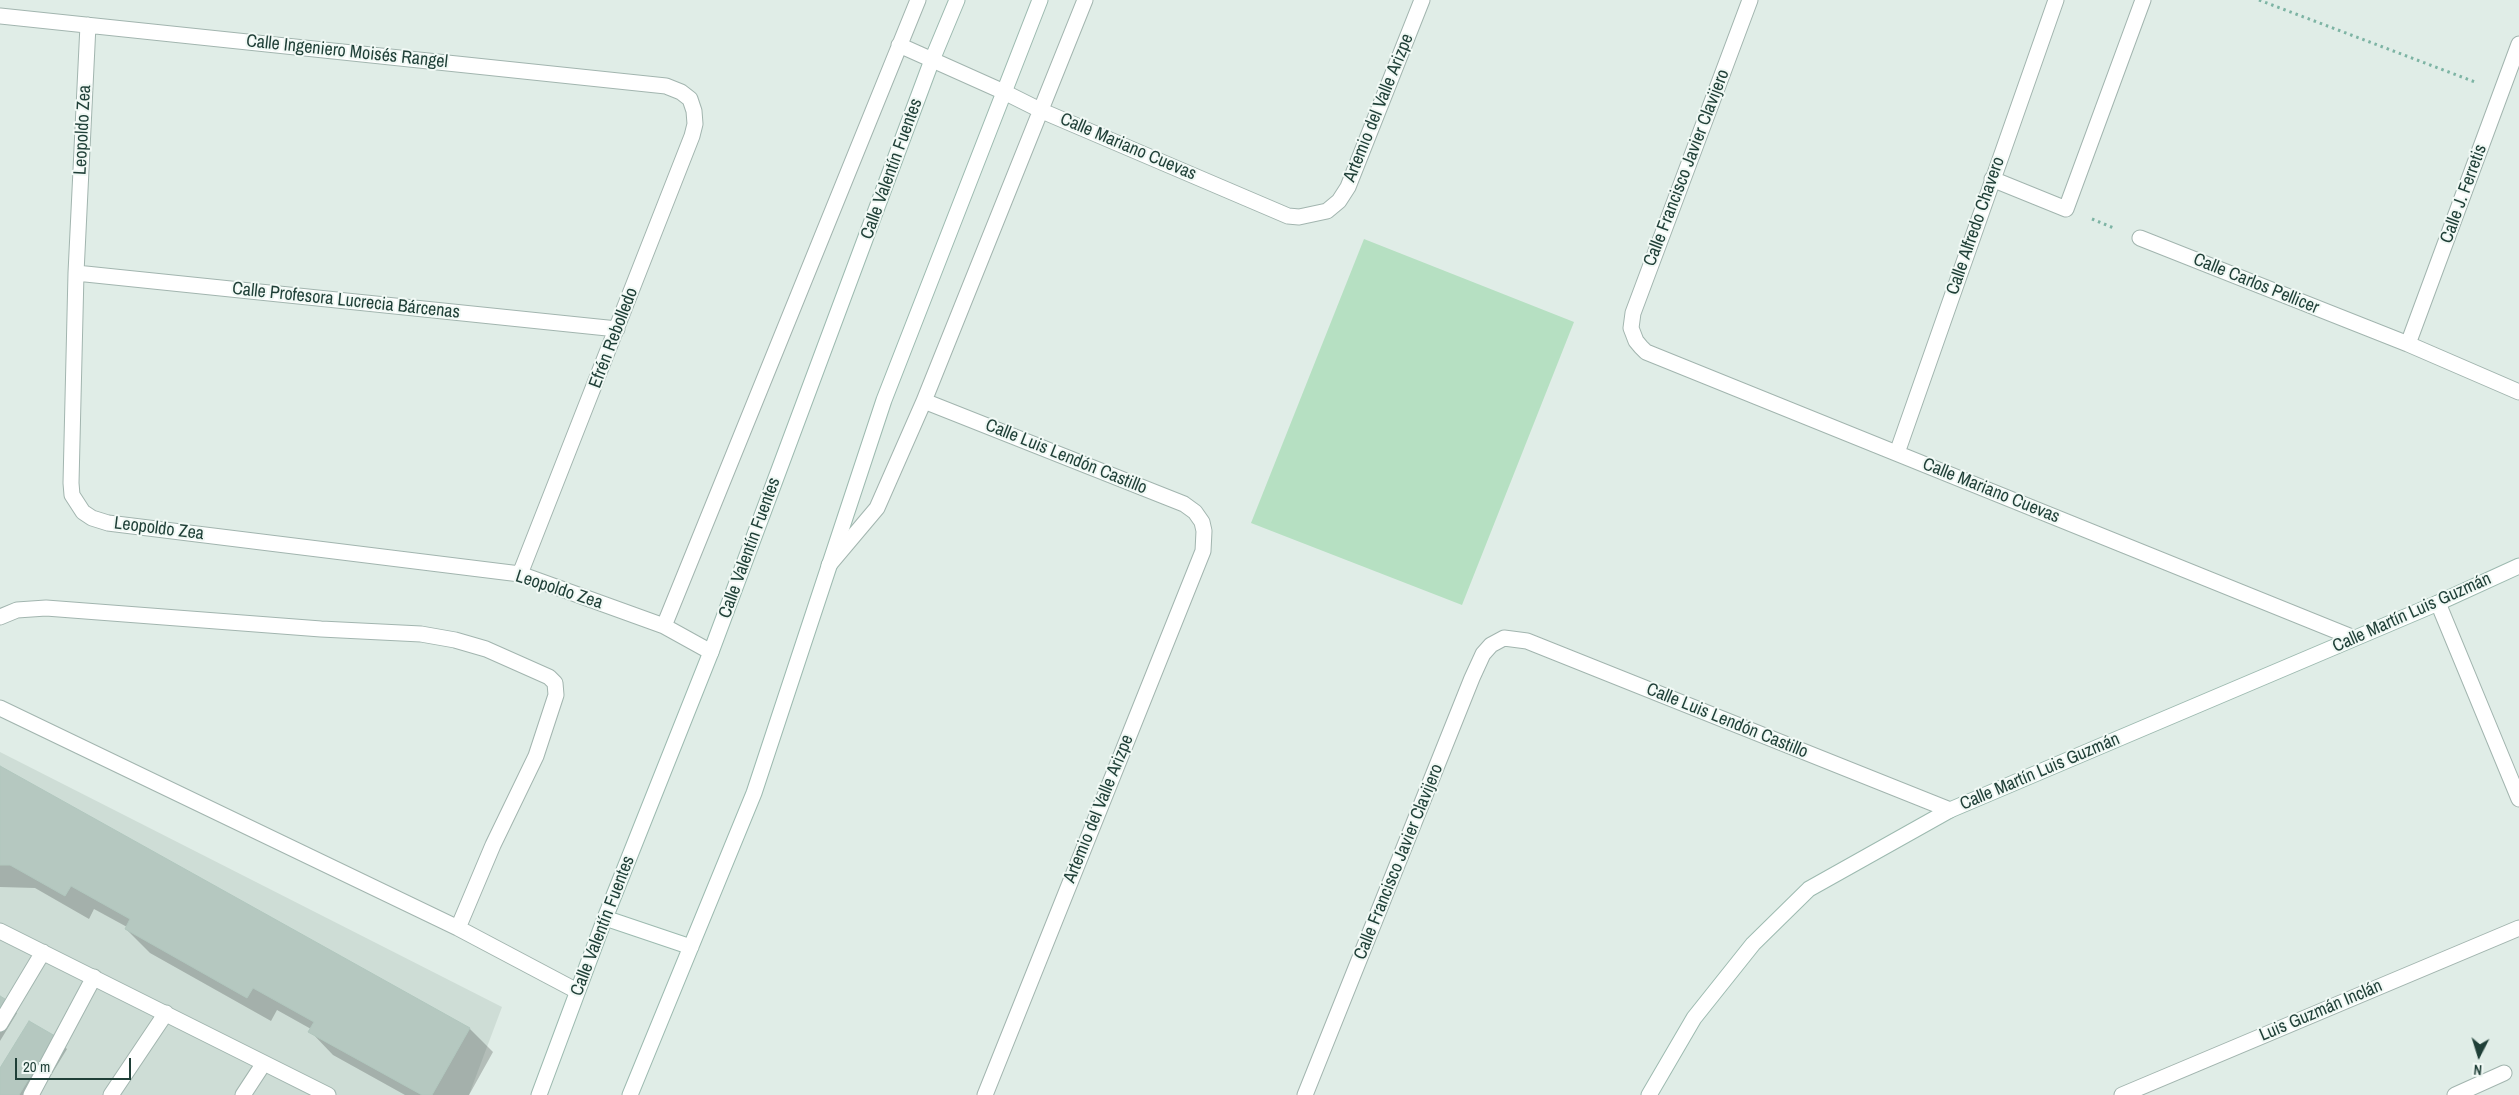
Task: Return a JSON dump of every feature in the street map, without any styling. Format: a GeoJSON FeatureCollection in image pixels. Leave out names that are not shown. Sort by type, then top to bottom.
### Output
{"type":"FeatureCollection","features":[{"type":"Feature","properties":{"kind":"street"},"geometry":{"type":"LineString","coordinates":[[664,626],[898,45],[918,0]]}},
{"type":"Feature","properties":{"kind":"street","name":"Calle Valentín Fuentes"},"geometry":{"type":"LineString","coordinates":[[539,1095],[605,918],[711,652],[932,60],[958,0]]}},
{"type":"Feature","properties":{"kind":"street"},"geometry":{"type":"LineString","coordinates":[[630,1095],[754,792],[884,400],[1040,0]]}},
{"type":"Feature","properties":{"kind":"street"},"geometry":{"type":"LineString","coordinates":[[828,567],[877,508],[924,401],[1085,0]]}},
{"type":"Feature","properties":{"kind":"street","name":"Artemio del Valle Arizpe"},"geometry":{"type":"LineString","coordinates":[[1327,211],[1339,201],[1348,187],[1422,0]]}},
{"type":"Feature","properties":{"kind":"street","name":"Calle Francisco Javier Clavijero"},"geometry":{"type":"LineString","coordinates":[[1634,336],[1631,320],[1633,313],[1750,0]]}},
{"type":"Feature","properties":{"kind":"street","name":"Calle Alfredo Chavero"},"geometry":{"type":"LineString","coordinates":[[1897,453],[2056,0]]}},
{"type":"Feature","properties":{"kind":"street"},"geometry":{"type":"LineString","coordinates":[[1992,179],[2066,209],[2143,0]]}},
{"type":"Feature","properties":{"kind":"street","name":"Calle Ingeniero Moisés Rangel"},"geometry":{"type":"LineString","coordinates":[[0,16],[666,86],[681,92],[690,100]]}},
{"type":"Feature","properties":{"kind":"street","name":"Leopoldo Zea"},"geometry":{"type":"LineString","coordinates":[[88,25],[76,273],[71,483],[72,495],[83,512],[92,518],[108,523],[520,574],[664,626],[711,652]]}},
{"type":"Feature","properties":{"kind":"street","name":"Calle J. Ferretis"},"geometry":{"type":"LineString","coordinates":[[2408,344],[2519,44]]}},
{"type":"Feature","properties":{"kind":"street","name":"Calle Mariano Cuevas"},"geometry":{"type":"LineString","coordinates":[[898,45],[1042,111],[1288,216],[1299,217],[1327,211]]}},
{"type":"Feature","properties":{"kind":"street","name":"Efrén Rebolledo"},"geometry":{"type":"LineString","coordinates":[[520,574],[692,136],[695,124],[694,111],[690,100]]}},
{"type":"Feature","properties":{"kind":"street","name":"Calle Carlos Pellicer"},"geometry":{"type":"LineString","coordinates":[[2140,238],[2408,344],[2519,392]]}},
{"type":"Feature","properties":{"kind":"street","name":"Calle Profesora Lucrecia Bárcenas"},"geometry":{"type":"LineString","coordinates":[[76,273],[617,329]]}},
{"type":"Feature","properties":{"kind":"street","name":"Calle Mariano Cuevas"},"geometry":{"type":"LineString","coordinates":[[1634,336],[1646,352],[2354,638]]}},
{"type":"Feature","properties":{"kind":"street","name":"Calle Luis Lendón Castillo"},"geometry":{"type":"LineString","coordinates":[[924,401],[1184,504],[1195,512],[1202,522]]}},
{"type":"Feature","properties":{"kind":"street","name":"Artemio del Valle Arizpe"},"geometry":{"type":"LineString","coordinates":[[985,1095],[1202,551],[1205,540],[1202,522]]}},
{"type":"Feature","properties":{"kind":"street","name":"Calle Martín Luis Guzmán"},"geometry":{"type":"LineString","coordinates":[[1649,1095],[1694,1018],[1753,944],[1809,889],[1950,810],[2438,603],[2519,566]]}},
{"type":"Feature","properties":{"kind":"street"},"geometry":{"type":"LineString","coordinates":[[2438,603],[2519,799]]}},
{"type":"Feature","properties":{"kind":"street"},"geometry":{"type":"LineString","coordinates":[[0,617],[17,610],[46,608],[321,629],[421,634],[455,640],[486,649],[549,677],[555,683],[556,695],[536,756],[493,845],[458,928]]}},
{"type":"Feature","properties":{"kind":"street","name":"Calle Francisco Javier Clavijero"},"geometry":{"type":"LineString","coordinates":[[1306,1095],[1472,678],[1483,654],[1491,645],[1504,638]]}},
{"type":"Feature","properties":{"kind":"street","name":"Calle Luis Lendón Castillo"},"geometry":{"type":"LineString","coordinates":[[1504,638],[1526,641],[1950,810]]}},
{"type":"Feature","properties":{"kind":"street"},"geometry":{"type":"LineString","coordinates":[[0,708],[458,928],[577,991]]}},
{"type":"Feature","properties":{"kind":"street"},"geometry":{"type":"LineString","coordinates":[[605,918],[691,947]]}},
{"type":"Feature","properties":{"kind":"street","name":"Luis Guzmán Inclán"},"geometry":{"type":"LineString","coordinates":[[2122,1095],[2519,928]]}},
{"type":"Feature","properties":{"kind":"street"},"geometry":{"type":"LineString","coordinates":[[0,931],[328,1095]]}},
{"type":"Feature","properties":{"kind":"street"},"geometry":{"type":"LineString","coordinates":[[0,1024],[43,952]]}},
{"type":"Feature","properties":{"kind":"street"},"geometry":{"type":"LineString","coordinates":[[31,1095],[94,978]]}},
{"type":"Feature","properties":{"kind":"street"},"geometry":{"type":"LineString","coordinates":[[112,1095],[166,1013]]}},
{"type":"Feature","properties":{"kind":"street"},"geometry":{"type":"LineString","coordinates":[[243,1095],[264,1062]]}},
{"type":"Feature","properties":{"kind":"street"},"geometry":{"type":"LineString","coordinates":[[2455,1095],[2504,1073]]}},
{"type":"Feature","properties":{"kind":"path"},"geometry":{"type":"LineString","coordinates":[[2259,0],[2501,92]]}},
{"type":"Feature","properties":{"kind":"path"},"geometry":{"type":"LineString","coordinates":[[2066,209],[2140,238]]}},
{"type":"Feature","properties":{"kind":"shaded area"},"geometry":{"type":"Polygon","coordinates":[[[0,752],[502,1007],[469,1095],[0,1095],[0,752]]]}},
{"type":"Feature","properties":{"kind":"green space"},"geometry":{"type":"Polygon","coordinates":[[[1364,239],[1574,322],[1462,605],[1251,523],[1364,239]]]}},
{"type":"Feature","properties":{"kind":"building"},"geometry":{"type":"Polygon","coordinates":[[[0,766],[470,1028],[432,1095],[422,1095],[308,1032],[314,1022],[253,988],[247,998],[125,929],[130,919],[71,886],[65,896],[10,865],[0,865],[0,766]]]}},
{"type":"Feature","properties":{"kind":"building"},"geometry":{"type":"Polygon","coordinates":[[[0,996],[5,999],[0,1008],[0,996]]]}},
{"type":"Feature","properties":{"kind":"building"},"geometry":{"type":"Polygon","coordinates":[[[29,1021],[55,1036],[19,1095],[0,1095],[0,1068],[29,1021]]]}}]}
